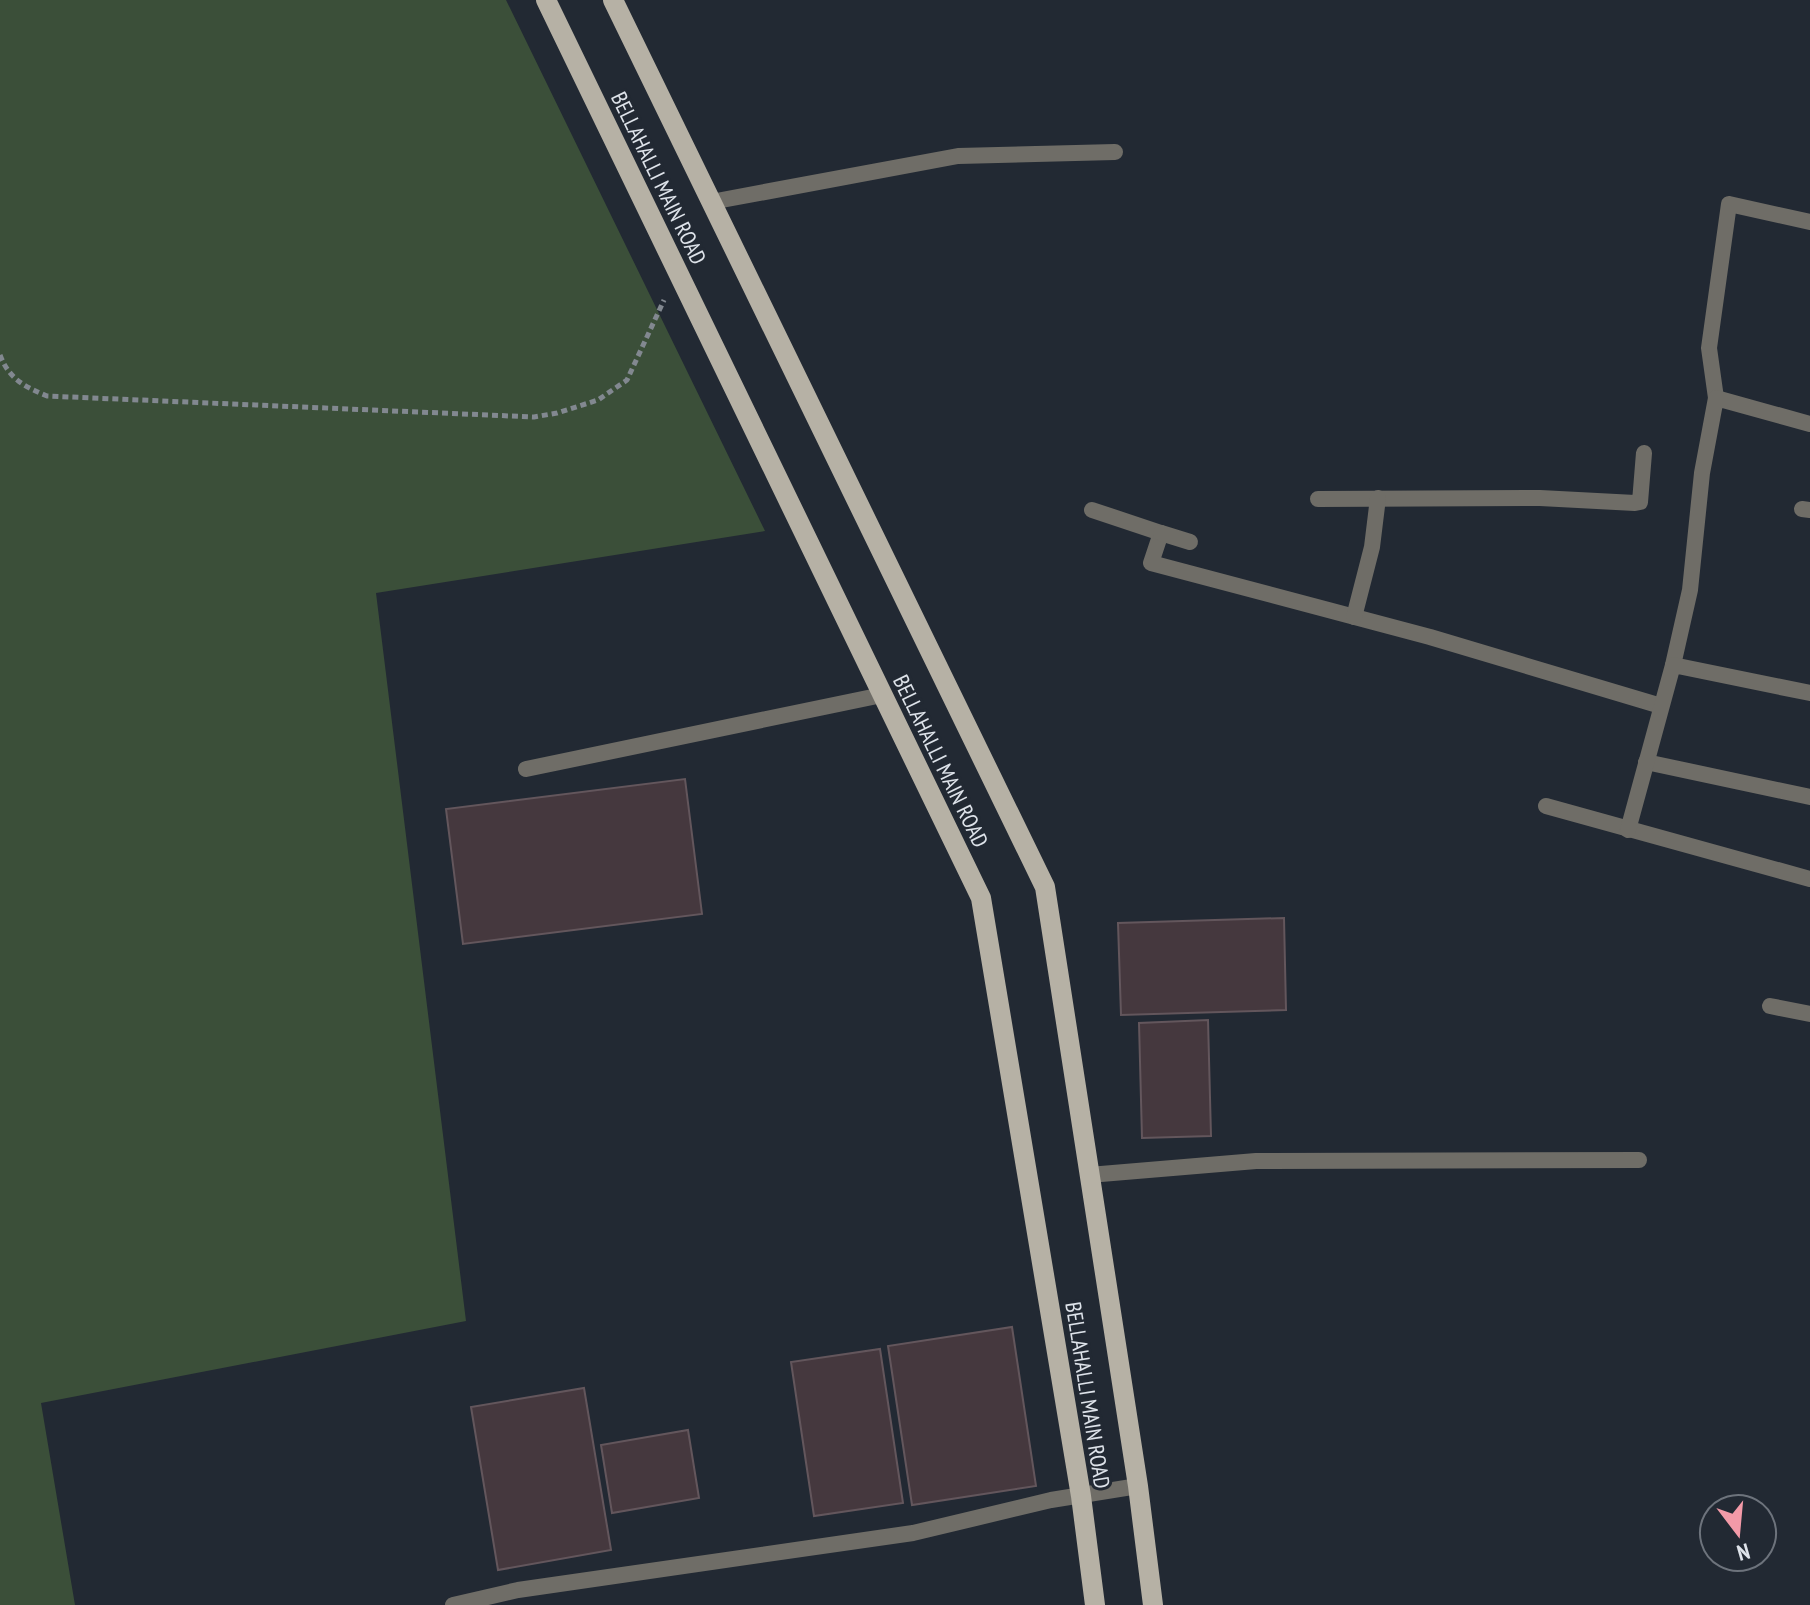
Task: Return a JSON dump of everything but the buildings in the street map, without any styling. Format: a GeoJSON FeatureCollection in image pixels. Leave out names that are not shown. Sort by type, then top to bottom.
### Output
{"type":"FeatureCollection","features":[{"type":"Feature","properties":{"kind":"main road","name":"BELLAHALLI MAIN ROAD"},"geometry":{"type":"LineString","coordinates":[[546,0],[981,898],[1081,1496],[1095,1605]]}},
{"type":"Feature","properties":{"kind":"main road","name":"BELLAHALLI MAIN ROAD"},"geometry":{"type":"LineString","coordinates":[[613,0],[1045,887],[1138,1486],[1153,1605]]}},
{"type":"Feature","properties":{"kind":"street"},"geometry":{"type":"LineString","coordinates":[[711,202],[958,156],[1115,152]]}},
{"type":"Feature","properties":{"kind":"street"},"geometry":{"type":"LineString","coordinates":[[1628,830],[1690,590],[1702,473],[1716,398],[1709,348],[1729,204],[1810,222]]}},
{"type":"Feature","properties":{"kind":"street"},"geometry":{"type":"LineString","coordinates":[[1716,398],[1810,424]]}},
{"type":"Feature","properties":{"kind":"street"},"geometry":{"type":"LineString","coordinates":[[1318,499],[1540,498],[1635,503],[1640,502],[1644,453]]}},
{"type":"Feature","properties":{"kind":"street"},"geometry":{"type":"LineString","coordinates":[[1354,617],[1372,547],[1378,498]]}},
{"type":"Feature","properties":{"kind":"street"},"geometry":{"type":"LineString","coordinates":[[1092,510],[1190,542]]}},
{"type":"Feature","properties":{"kind":"street"},"geometry":{"type":"LineString","coordinates":[[1161,533],[1151,563],[1354,617],[1661,706]]}},
{"type":"Feature","properties":{"kind":"street"},"geometry":{"type":"LineString","coordinates":[[1673,665],[1810,693]]}},
{"type":"Feature","properties":{"kind":"street"},"geometry":{"type":"LineString","coordinates":[[526,769],[882,695]]}},
{"type":"Feature","properties":{"kind":"street"},"geometry":{"type":"LineString","coordinates":[[1646,762],[1810,797]]}},
{"type":"Feature","properties":{"kind":"street"},"geometry":{"type":"LineString","coordinates":[[1546,806],[1810,879]]}},
{"type":"Feature","properties":{"kind":"street"},"geometry":{"type":"LineString","coordinates":[[1770,1006],[1810,1014]]}},
{"type":"Feature","properties":{"kind":"street"},"geometry":{"type":"LineString","coordinates":[[1089,1175],[1256,1161],[1639,1160]]}},
{"type":"Feature","properties":{"kind":"street"},"geometry":{"type":"LineString","coordinates":[[453,1605],[518,1590],[913,1533],[1051,1500],[1138,1486]]}},
{"type":"Feature","properties":{"kind":"path"},"geometry":{"type":"LineString","coordinates":[[0,355],[6,371],[24,387],[47,396],[534,417],[598,400],[627,380],[678,271]]}},
{"type":"Feature","properties":{"kind":"green space"},"geometry":{"type":"Polygon","coordinates":[[[0,0],[506,0],[765,531],[376,593],[466,1321],[41,1403],[75,1605],[0,1605],[0,0]]]}}]}
